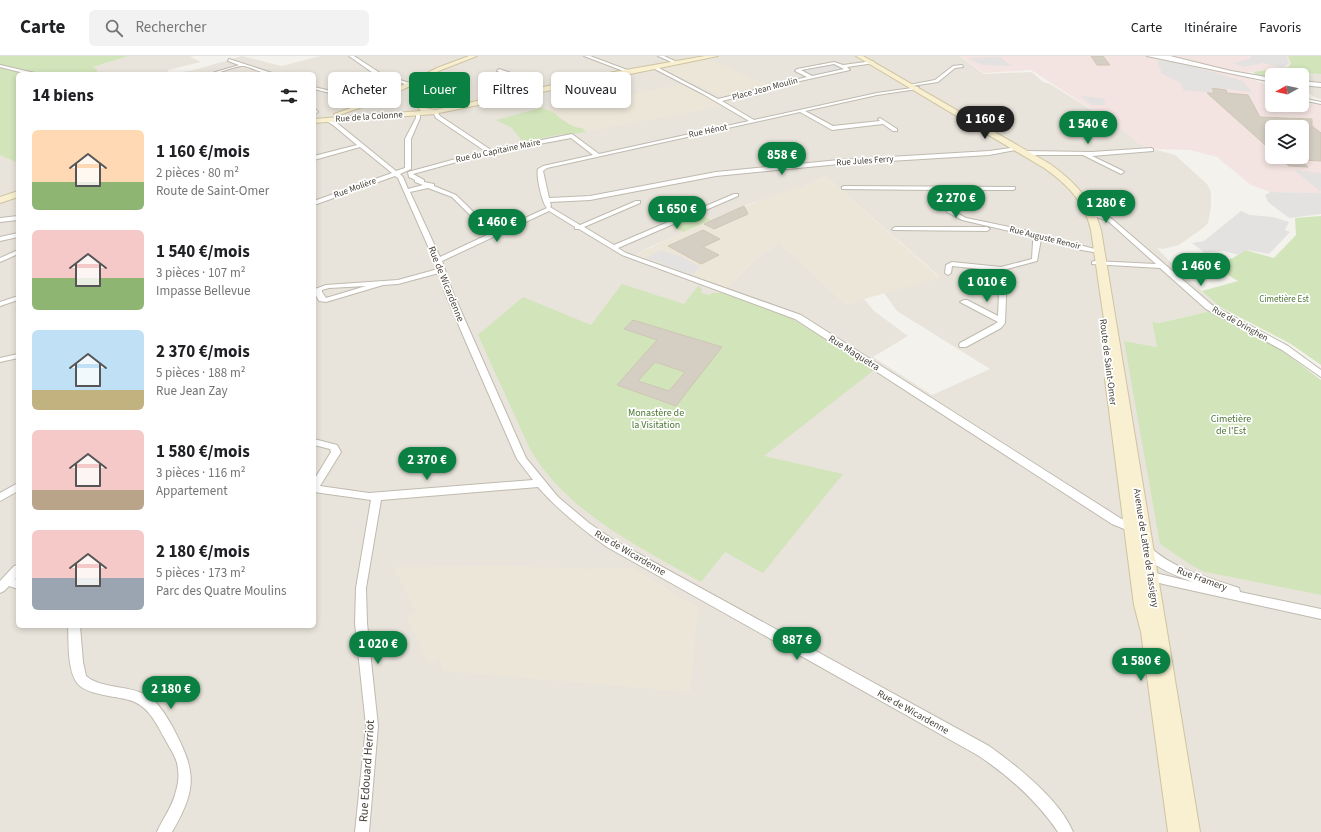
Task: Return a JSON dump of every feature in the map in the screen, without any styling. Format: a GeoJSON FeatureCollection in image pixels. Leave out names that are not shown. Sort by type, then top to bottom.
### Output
{"type":"FeatureCollection","features":[{"type":"Feature","properties":{"kind":"main road"},"geometry":{"type":"LineString","coordinates":[[433,72],[474,56]]}},
{"type":"Feature","properties":{"kind":"main road","name":"Rue de la Colonne"},"geometry":{"type":"LineString","coordinates":[[543,90],[628,71],[715,56]]}},
{"type":"Feature","properties":{"kind":"main road"},"geometry":{"type":"LineString","coordinates":[[866,59],[914,86],[1057,174],[1081,198],[1093,214],[1098,264]]}},
{"type":"Feature","properties":{"kind":"main road"},"geometry":{"type":"LineString","coordinates":[[316,118],[328,118],[369,104],[409,84]]}},
{"type":"Feature","properties":{"kind":"main road","name":"Rue de la Colonne"},"geometry":{"type":"LineString","coordinates":[[328,118],[436,113],[478,104]]}},
{"type":"Feature","properties":{"kind":"main road"},"geometry":{"type":"LineString","coordinates":[[419,108],[419,113]]}},
{"type":"Feature","properties":{"kind":"main road"},"geometry":{"type":"LineString","coordinates":[[0,200],[16,195]]}},
{"type":"Feature","properties":{"kind":"main road","name":"Avenue de Lattre de Tassigny"},"geometry":{"type":"LineString","coordinates":[[1098,264],[1122,396],[1144,579],[1190,832]]}},
{"type":"Feature","properties":{"kind":"main road","name":"Avenue de Lattre de Tassigny"},"geometry":{"type":"LineString","coordinates":[[1144,579],[1149,632],[1178,832]]}},
{"type":"Feature","properties":{"kind":"street"},"geometry":{"type":"LineString","coordinates":[[351,56],[380,75],[409,84]]}},
{"type":"Feature","properties":{"kind":"street"},"geometry":{"type":"LineString","coordinates":[[586,56],[628,71]]}},
{"type":"Feature","properties":{"kind":"street"},"geometry":{"type":"LineString","coordinates":[[660,56],[676,63]]}},
{"type":"Feature","properties":{"kind":"street"},"geometry":{"type":"LineString","coordinates":[[1150,56],[1165,56],[1208,68],[1265,79]]}},
{"type":"Feature","properties":{"kind":"street"},"geometry":{"type":"LineString","coordinates":[[1175,56],[1208,68]]}},
{"type":"Feature","properties":{"kind":"street","name":"Place Jean Moulin"},"geometry":{"type":"LineString","coordinates":[[811,77],[797,70],[866,59]]}},
{"type":"Feature","properties":{"kind":"street","name":"Place Jean Moulin"},"geometry":{"type":"LineString","coordinates":[[843,66],[866,59]]}},
{"type":"Feature","properties":{"kind":"street"},"geometry":{"type":"LineString","coordinates":[[229,60],[264,72]]}},
{"type":"Feature","properties":{"kind":"street","name":"Place Jean Moulin"},"geometry":{"type":"LineString","coordinates":[[719,100],[751,94],[786,82],[848,69],[836,64]]}},
{"type":"Feature","properties":{"kind":"street"},"geometry":{"type":"LineString","coordinates":[[218,72],[242,65]]}},
{"type":"Feature","properties":{"kind":"street"},"geometry":{"type":"LineString","coordinates":[[0,66],[25,72]]}},
{"type":"Feature","properties":{"kind":"street","name":"Rue Hénot"},"geometry":{"type":"LineString","coordinates":[[549,209],[540,177],[540,170],[542,168],[914,86],[936,80],[954,67],[962,66]]}},
{"type":"Feature","properties":{"kind":"street"},"geometry":{"type":"LineString","coordinates":[[654,67],[719,100],[753,121]]}},
{"type":"Feature","properties":{"kind":"street"},"geometry":{"type":"LineString","coordinates":[[499,70],[505,72]]}},
{"type":"Feature","properties":{"kind":"street"},"geometry":{"type":"LineString","coordinates":[[1309,84],[1321,85]]}},
{"type":"Feature","properties":{"kind":"street"},"geometry":{"type":"LineString","coordinates":[[316,88],[328,92]]}},
{"type":"Feature","properties":{"kind":"street"},"geometry":{"type":"LineString","coordinates":[[1309,100],[1321,103]]}},
{"type":"Feature","properties":{"kind":"street"},"geometry":{"type":"LineString","coordinates":[[801,111],[832,128],[884,122]]}},
{"type":"Feature","properties":{"kind":"street"},"geometry":{"type":"LineString","coordinates":[[397,173],[409,168],[408,139],[419,113]]}},
{"type":"Feature","properties":{"kind":"street"},"geometry":{"type":"LineString","coordinates":[[436,113],[490,152]]}},
{"type":"Feature","properties":{"kind":"street"},"geometry":{"type":"LineString","coordinates":[[877,117],[894,130]]}},
{"type":"Feature","properties":{"kind":"street","name":"Rue de Wicardenne"},"geometry":{"type":"LineString","coordinates":[[328,118],[397,173],[402,181],[438,260],[449,292],[515,444],[540,483],[569,513],[611,544],[998,760],[1032,788],[1066,832]]}},
{"type":"Feature","properties":{"kind":"street"},"geometry":{"type":"LineString","coordinates":[[338,126],[337,123],[340,121],[353,118]]}},
{"type":"Feature","properties":{"kind":"street","name":"Rue du Capitaine Maire"},"geometry":{"type":"LineString","coordinates":[[422,181],[410,174],[490,152],[572,136],[597,155]]}},
{"type":"Feature","properties":{"kind":"street"},"geometry":{"type":"LineString","coordinates":[[316,157],[361,145]]}},
{"type":"Feature","properties":{"kind":"street","name":"Rue Jules Ferry"},"geometry":{"type":"LineString","coordinates":[[546,200],[590,198],[712,174],[839,162],[989,153],[1018,149]]}},
{"type":"Feature","properties":{"kind":"street"},"geometry":{"type":"LineString","coordinates":[[1025,153],[1083,154],[1151,150]]}},
{"type":"Feature","properties":{"kind":"street"},"geometry":{"type":"LineString","coordinates":[[1083,154],[1120,172]]}},
{"type":"Feature","properties":{"kind":"street","name":"Rue Molière"},"geometry":{"type":"LineString","coordinates":[[316,202],[397,173]]}},
{"type":"Feature","properties":{"kind":"street"},"geometry":{"type":"LineString","coordinates":[[402,181],[422,181],[457,197],[493,235]]}},
{"type":"Feature","properties":{"kind":"street"},"geometry":{"type":"LineString","coordinates":[[407,191],[432,185]]}},
{"type":"Feature","properties":{"kind":"street"},"geometry":{"type":"LineString","coordinates":[[844,188],[1013,188]]}},
{"type":"Feature","properties":{"kind":"street","name":"Rue Auguste Renoir"},"geometry":{"type":"LineString","coordinates":[[934,188],[947,209],[956,216],[977,223],[1017,230],[1096,250]]}},
{"type":"Feature","properties":{"kind":"street"},"geometry":{"type":"LineString","coordinates":[[612,248],[736,195]]}},
{"type":"Feature","properties":{"kind":"street"},"geometry":{"type":"LineString","coordinates":[[577,228],[638,202]]}},
{"type":"Feature","properties":{"kind":"street"},"geometry":{"type":"LineString","coordinates":[[438,260],[549,209]]}},
{"type":"Feature","properties":{"kind":"street","name":"Rue Maquetra"},"geometry":{"type":"LineString","coordinates":[[549,209],[577,228],[612,248],[656,267],[798,317],[1116,521],[1137,529]]}},
{"type":"Feature","properties":{"kind":"street","name":"Rue de Dringhen"},"geometry":{"type":"LineString","coordinates":[[1093,214],[1110,220],[1139,247],[1164,266],[1213,309],[1285,348],[1321,374]]}},
{"type":"Feature","properties":{"kind":"street"},"geometry":{"type":"LineString","coordinates":[[0,220],[16,218]]}},
{"type":"Feature","properties":{"kind":"street"},"geometry":{"type":"LineString","coordinates":[[895,229],[1017,230]]}},
{"type":"Feature","properties":{"kind":"street"},"geometry":{"type":"LineString","coordinates":[[0,239],[16,235]]}},
{"type":"Feature","properties":{"kind":"street"},"geometry":{"type":"LineString","coordinates":[[948,273],[949,265],[952,264],[1004,269],[1009,266],[1036,260],[1036,242],[1039,236]]}},
{"type":"Feature","properties":{"kind":"street"},"geometry":{"type":"LineString","coordinates":[[3,259],[16,253]]}},
{"type":"Feature","properties":{"kind":"street"},"geometry":{"type":"LineString","coordinates":[[1098,264],[1164,266]]}},
{"type":"Feature","properties":{"kind":"street"},"geometry":{"type":"LineString","coordinates":[[963,345],[998,326],[1002,321],[1004,269]]}},
{"type":"Feature","properties":{"kind":"street"},"geometry":{"type":"LineString","coordinates":[[380,284],[326,300],[322,299],[318,292],[321,288],[328,286],[380,284],[406,281],[441,270]]}},
{"type":"Feature","properties":{"kind":"street"},"geometry":{"type":"LineString","coordinates":[[0,304],[16,299]]}},
{"type":"Feature","properties":{"kind":"street"},"geometry":{"type":"LineString","coordinates":[[964,302],[1002,321]]}},
{"type":"Feature","properties":{"kind":"street"},"geometry":{"type":"LineString","coordinates":[[0,354],[16,356]]}},
{"type":"Feature","properties":{"kind":"street"},"geometry":{"type":"LineString","coordinates":[[0,360],[16,356]]}},
{"type":"Feature","properties":{"kind":"street"},"geometry":{"type":"LineString","coordinates":[[316,442],[334,447],[336,452],[316,485]]}},
{"type":"Feature","properties":{"kind":"street"},"geometry":{"type":"LineString","coordinates":[[316,488],[357,496],[377,496],[540,483]]}},
{"type":"Feature","properties":{"kind":"street"},"geometry":{"type":"LineString","coordinates":[[0,497],[16,488]]}},
{"type":"Feature","properties":{"kind":"street","name":"Rue Edouard Herriot"},"geometry":{"type":"LineString","coordinates":[[362,832],[372,726],[361,623],[361,588],[377,496]]}},
{"type":"Feature","properties":{"kind":"street","name":"Rue Framery"},"geometry":{"type":"LineString","coordinates":[[1140,552],[1175,570],[1263,602]]}},
{"type":"Feature","properties":{"kind":"street"},"geometry":{"type":"LineString","coordinates":[[4,584],[16,571]]}},
{"type":"Feature","properties":{"kind":"street","name":"Rue Framery"},"geometry":{"type":"LineString","coordinates":[[1144,579],[1321,614]]}},
{"type":"Feature","properties":{"kind":"street"},"geometry":{"type":"LineString","coordinates":[[4,584],[16,585]]}},
{"type":"Feature","properties":{"kind":"street"},"geometry":{"type":"LineString","coordinates":[[74,628],[78,670],[82,679],[91,685],[132,695],[153,706],[184,764],[184,787],[178,806],[164,832]]}},
{"type":"Feature","properties":{"kind":"shaded area"},"geometry":{"type":"Polygon","coordinates":[[[129,56],[194,56],[190,57],[201,62],[168,70],[168,72],[77,72],[129,56]]]}},
{"type":"Feature","properties":{"kind":"shaded area"},"geometry":{"type":"Polygon","coordinates":[[[242,56],[282,66],[320,56],[960,56],[984,74],[1032,72],[1043,82],[1050,84],[1118,126],[1142,146],[1175,155],[1207,184],[1211,192],[1211,207],[1208,223],[1179,245],[1163,249],[1157,248],[1180,272],[1220,307],[1211,311],[1159,323],[1152,322],[1157,347],[1124,341],[1205,572],[1321,595],[1321,832],[0,832],[0,155],[16,161],[16,628],[316,628],[316,72],[182,72],[242,56]],[[825,176],[805,186],[752,203],[652,246],[635,255],[697,277],[734,281],[756,258],[777,244],[781,244],[846,304],[864,299],[874,311],[908,336],[873,357],[932,395],[990,369],[897,311],[884,293],[940,277],[825,176]]]}},
{"type":"Feature","properties":{"kind":"shaded area"},"geometry":{"type":"Polygon","coordinates":[[[961,56],[1288,56],[1291,64],[1283,68],[1265,68],[1265,70],[1243,73],[1249,78],[1265,84],[1265,112],[1309,112],[1309,100],[1321,103],[1321,193],[1270,192],[1251,185],[1217,157],[1190,150],[1155,149],[1142,146],[1118,126],[1031,70],[984,73],[961,56]]]}},
{"type":"Feature","properties":{"kind":"shaded area"},"geometry":{"type":"Polygon","coordinates":[[[1252,56],[1286,56],[1289,63],[1282,68],[1263,63],[1243,67],[1233,63],[1249,59],[1252,56]]]}},
{"type":"Feature","properties":{"kind":"shaded area"},"geometry":{"type":"Polygon","coordinates":[[[1000,57],[1012,66],[983,65],[968,58],[1000,57]]]}},
{"type":"Feature","properties":{"kind":"shaded area"},"geometry":{"type":"Polygon","coordinates":[[[709,59],[770,85],[726,98],[661,68],[709,59]]]}},
{"type":"Feature","properties":{"kind":"shaded area"},"geometry":{"type":"Polygon","coordinates":[[[1157,60],[1182,63],[1243,81],[1252,92],[1211,87],[1213,93],[1183,90],[1181,83],[1162,74],[1157,60]]]}},
{"type":"Feature","properties":{"kind":"shaded area"},"geometry":{"type":"Polygon","coordinates":[[[832,64],[844,69],[804,77],[793,72],[832,64]]]}},
{"type":"Feature","properties":{"kind":"shaded area"},"geometry":{"type":"Polygon","coordinates":[[[1309,73],[1321,74],[1321,99],[1309,94],[1309,73]]]}},
{"type":"Feature","properties":{"kind":"shaded area"},"geometry":{"type":"Polygon","coordinates":[[[682,84],[722,106],[586,132],[582,128],[573,128],[547,109],[631,108],[631,95],[682,84]]]}},
{"type":"Feature","properties":{"kind":"shaded area"},"geometry":{"type":"Polygon","coordinates":[[[1080,96],[1102,98],[1107,102],[1103,102],[1106,105],[1092,105],[1080,96]]]}},
{"type":"Feature","properties":{"kind":"shaded area"},"geometry":{"type":"Polygon","coordinates":[[[1294,170],[1321,173],[1321,191],[1320,191],[1294,170]]]}},
{"type":"Feature","properties":{"kind":"shaded area"},"geometry":{"type":"Polygon","coordinates":[[[825,176],[940,278],[846,304],[781,244],[777,244],[756,258],[727,288],[635,255],[681,233],[669,226],[700,213],[713,220],[773,195],[805,186],[825,176]]]}},
{"type":"Feature","properties":{"kind":"shaded area"},"geometry":{"type":"Polygon","coordinates":[[[1270,192],[1321,193],[1321,214],[1289,218],[1268,202],[1265,195],[1270,192]]]}},
{"type":"Feature","properties":{"kind":"shaded area"},"geometry":{"type":"Polygon","coordinates":[[[1241,211],[1250,215],[1273,217],[1289,222],[1285,230],[1290,232],[1269,254],[1246,250],[1239,255],[1223,251],[1205,253],[1192,243],[1204,241],[1241,211]]]}},
{"type":"Feature","properties":{"kind":"shaded area"},"geometry":{"type":"Polygon","coordinates":[[[661,250],[680,256],[700,267],[692,275],[646,258],[661,250]]]}},
{"type":"Feature","properties":{"kind":"shaded area"},"geometry":{"type":"Polygon","coordinates":[[[513,566],[590,569],[633,568],[698,608],[690,692],[444,671],[439,659],[429,664],[407,617],[416,612],[394,567],[513,566]]]}},
{"type":"Feature","properties":{"kind":"green space"},"geometry":{"type":"Polygon","coordinates":[[[0,56],[129,56],[93,67],[97,70],[97,72],[16,72],[16,162],[0,155],[0,56]]]}},
{"type":"Feature","properties":{"kind":"green space"},"geometry":{"type":"Polygon","coordinates":[[[1288,56],[1321,56],[1321,74],[1309,73],[1309,68],[1281,68],[1288,67],[1291,64],[1288,56]]]}},
{"type":"Feature","properties":{"kind":"green space"},"geometry":{"type":"Polygon","coordinates":[[[1265,70],[1265,77],[1257,75],[1253,72],[1265,70]]]}},
{"type":"Feature","properties":{"kind":"green space"},"geometry":{"type":"Polygon","coordinates":[[[541,108],[547,109],[570,125],[582,128],[586,132],[567,135],[562,134],[523,142],[512,128],[496,120],[541,108]]]}},
{"type":"Feature","properties":{"kind":"green space"},"geometry":{"type":"Polygon","coordinates":[[[700,214],[711,220],[683,232],[672,226],[700,214]]]}},
{"type":"Feature","properties":{"kind":"green space","name":"Cimetière Est"},"geometry":{"type":"Polygon","coordinates":[[[1321,216],[1321,365],[1291,344],[1220,307],[1202,291],[1238,281],[1211,265],[1233,258],[1245,250],[1274,258],[1296,235],[1295,218],[1321,216]]]}},
{"type":"Feature","properties":{"kind":"green space","name":"Monastère de la Visitation"},"geometry":{"type":"Polygon","coordinates":[[[622,284],[684,304],[699,285],[702,290],[701,293],[709,295],[713,293],[723,293],[789,317],[874,370],[764,456],[843,474],[763,573],[725,552],[701,582],[630,541],[584,510],[545,472],[530,449],[478,335],[523,297],[591,325],[622,284]]]}},
{"type":"Feature","properties":{"kind":"green space","name":"Cimetière de l'Est"},"geometry":{"type":"Polygon","coordinates":[[[1211,311],[1280,349],[1321,380],[1321,595],[1205,572],[1191,565],[1160,544],[1124,341],[1157,347],[1152,322],[1159,323],[1211,311]]]}},
{"type":"Feature","properties":{"kind":"building"},"geometry":{"type":"Polygon","coordinates":[[[1091,56],[1103,56],[1110,65],[1097,65],[1091,56]]]}},
{"type":"Feature","properties":{"kind":"building"},"geometry":{"type":"Polygon","coordinates":[[[1212,88],[1226,90],[1227,93],[1248,95],[1260,117],[1312,119],[1312,126],[1321,133],[1321,161],[1309,160],[1309,120],[1265,120],[1265,145],[1207,93],[1214,93],[1212,88]]]}},
{"type":"Feature","properties":{"kind":"building"},"geometry":{"type":"Polygon","coordinates":[[[1287,164],[1305,164],[1308,167],[1289,166],[1287,164]]]}},
{"type":"Feature","properties":{"kind":"building"},"geometry":{"type":"Polygon","coordinates":[[[744,206],[748,214],[714,229],[704,224],[744,206]]]}},
{"type":"Feature","properties":{"kind":"building"},"geometry":{"type":"Polygon","coordinates":[[[703,230],[720,239],[703,247],[719,255],[701,264],[668,246],[703,230]]]}},
{"type":"Feature","properties":{"kind":"building"},"geometry":{"type":"Polygon","coordinates":[[[633,320],[722,347],[676,406],[617,385],[657,340],[624,329],[633,320]],[[655,362],[638,381],[669,391],[685,372],[655,362]]]}}]}
